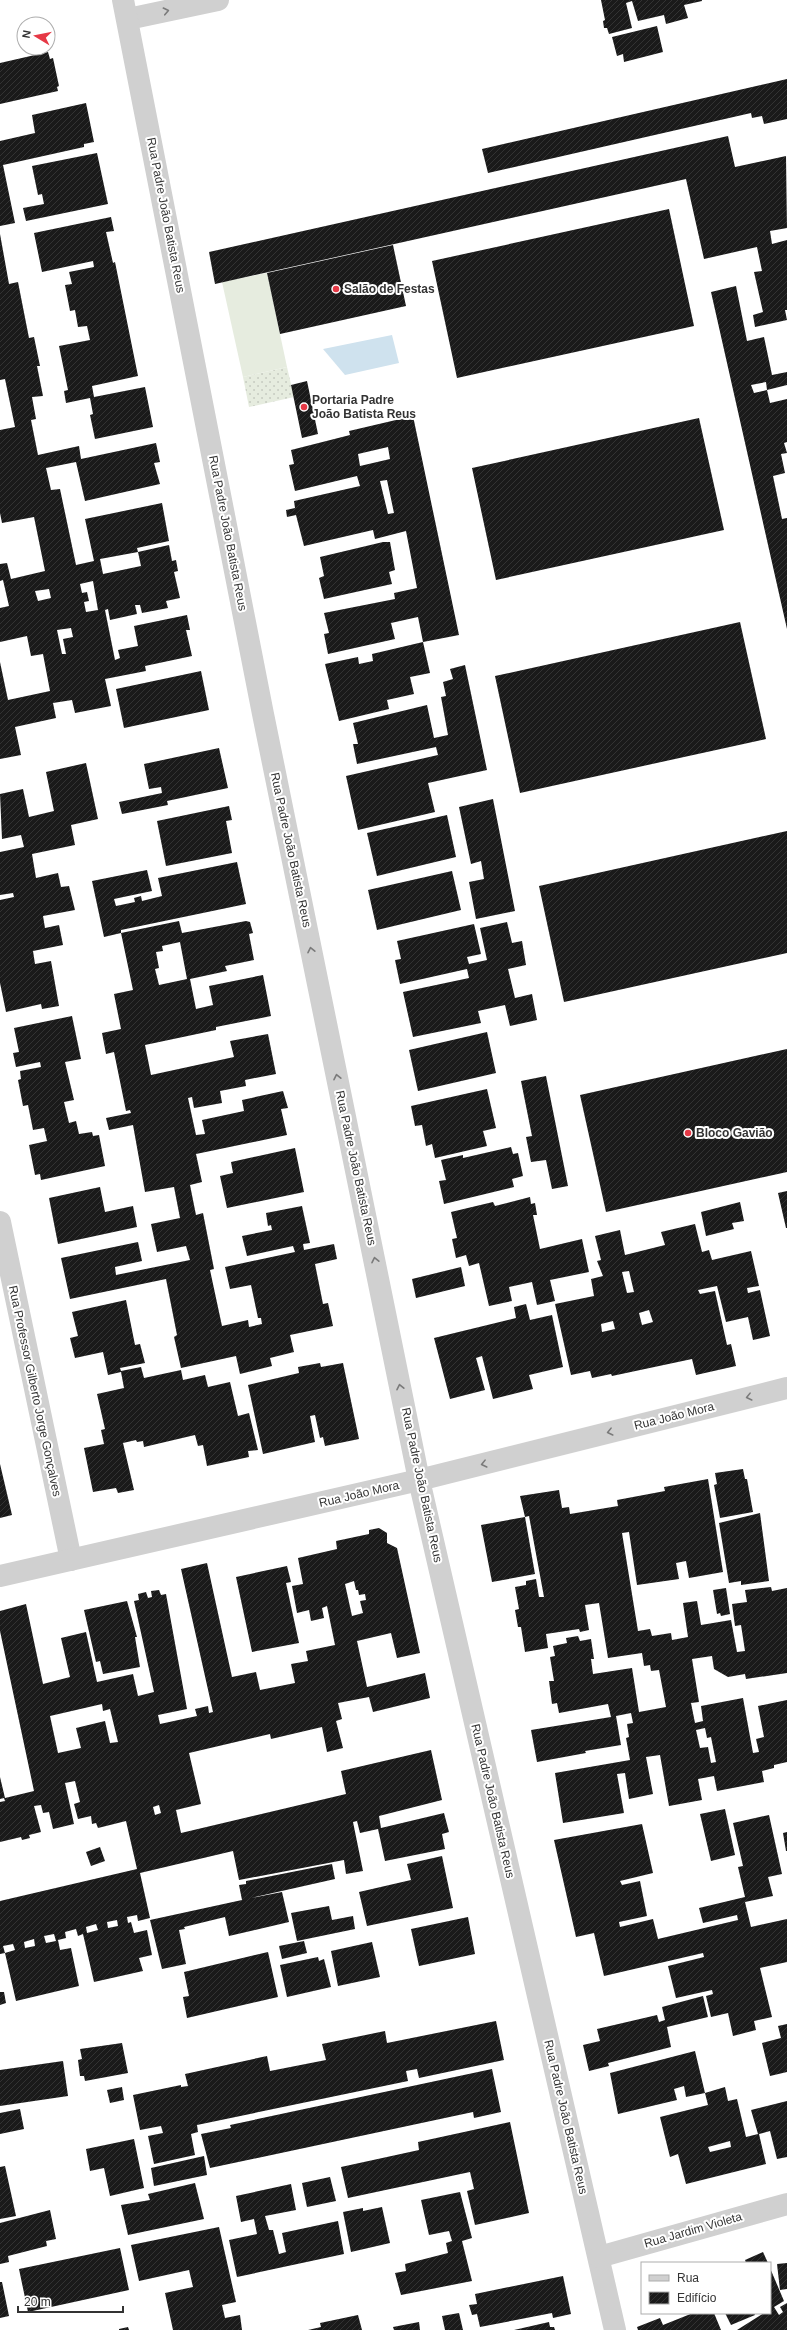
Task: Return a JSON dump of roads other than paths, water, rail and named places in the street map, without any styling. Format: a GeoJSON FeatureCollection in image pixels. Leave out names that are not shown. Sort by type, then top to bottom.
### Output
{"type":"FeatureCollection","features":[{"type":"Feature","properties":{"kind":"street"},"geometry":{"type":"LineString","coordinates":[[126,10],[218,0]]}},
{"type":"Feature","properties":{"kind":"street","name":"Rua Padre João Batista Reus"},"geometry":{"type":"LineString","coordinates":[[126,10],[263,714],[419,1480],[616,2330]]}},
{"type":"Feature","properties":{"kind":"street","name":"Rua Professor Gilberto Jorge Gonçalves"},"geometry":{"type":"LineString","coordinates":[[0,1222],[71,1560]]}},
{"type":"Feature","properties":{"kind":"street","name":"Rua João Mora"},"geometry":{"type":"LineString","coordinates":[[0,1576],[419,1480],[787,1388]]}},
{"type":"Feature","properties":{"kind":"street","name":"Rua Jardim Violeta"},"geometry":{"type":"LineString","coordinates":[[599,2257],[787,2204]]}},
{"type":"Feature","properties":{"kind":"water"},"geometry":{"type":"Polygon","coordinates":[[[392,335],[399,363],[345,375],[323,349],[392,335]]]}},
{"type":"Feature","properties":{"kind":"place","name":"Salão de Festas"},"geometry":{"type":"Point","coordinates":[336,289]}},
{"type":"Feature","properties":{"kind":"place","name":"Portaria Padre João Batista Reus"},"geometry":{"type":"Point","coordinates":[304,407]}},
{"type":"Feature","properties":{"kind":"place","name":"Bloco Gavião"},"geometry":{"type":"Point","coordinates":[688,1133]}}]}
